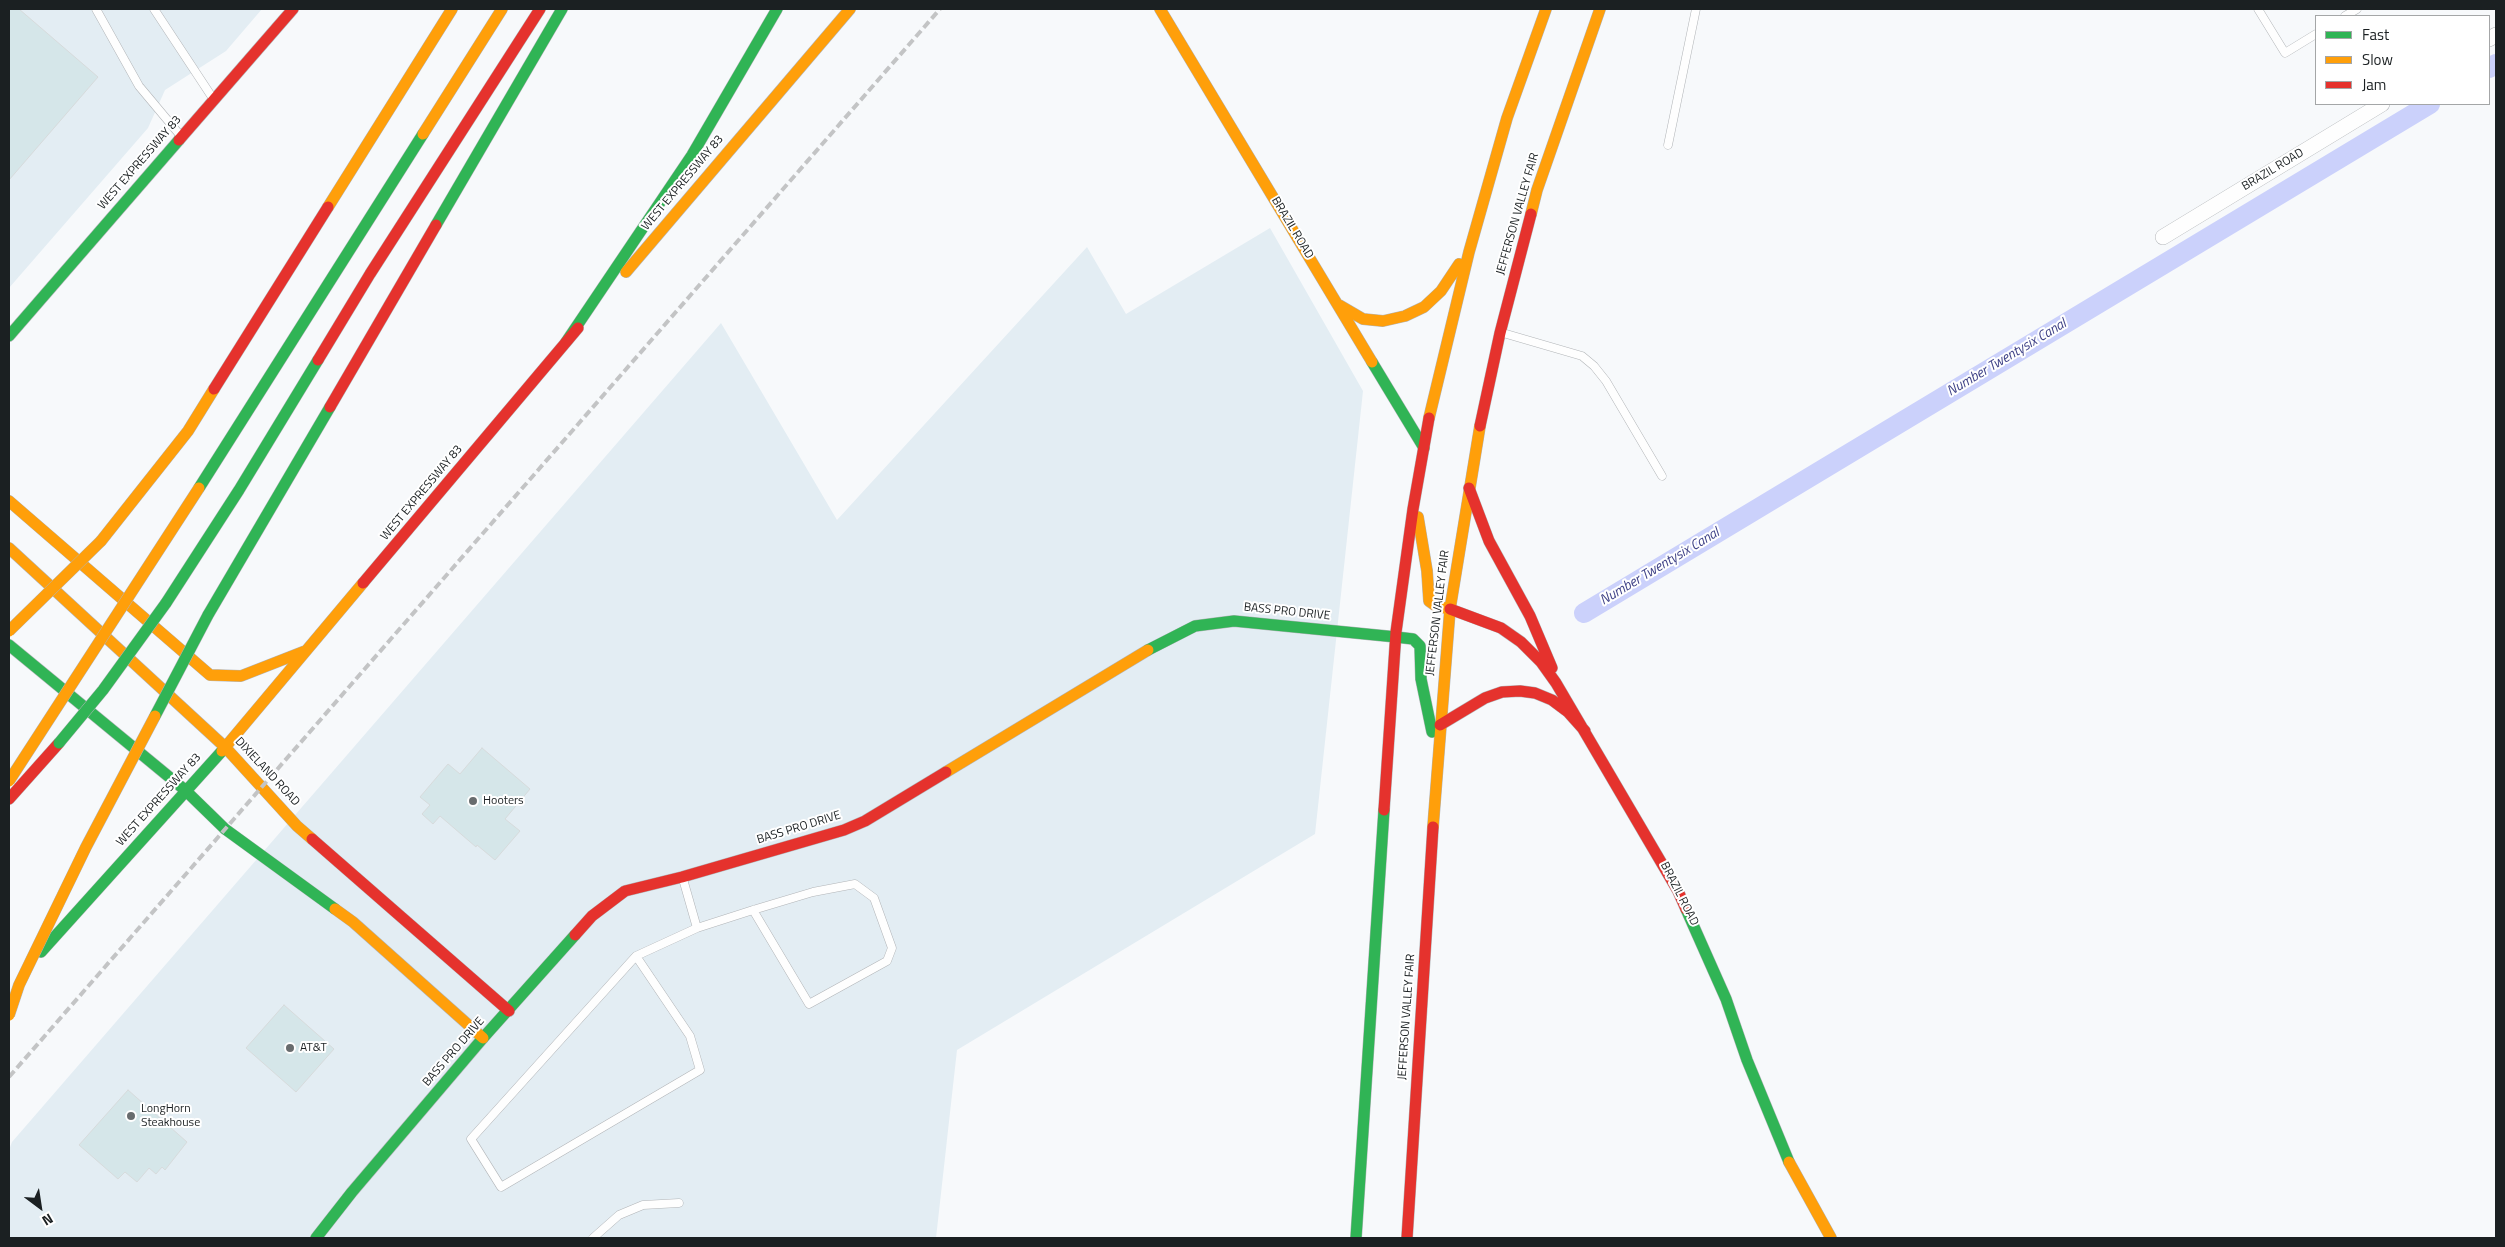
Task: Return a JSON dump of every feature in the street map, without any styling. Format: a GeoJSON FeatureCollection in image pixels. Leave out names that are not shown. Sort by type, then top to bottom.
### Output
{"type":"FeatureCollection","features":[{"type":"Feature","properties":{"kind":"main road","name":"WEST EXPRESSWAY 83"},"geometry":{"type":"LineString","coordinates":[[9,336],[293,9]]}},
{"type":"Feature","properties":{"kind":"main road"},"geometry":{"type":"LineString","coordinates":[[9,630],[100,541],[188,431],[452,9]]}},
{"type":"Feature","properties":{"kind":"main road"},"geometry":{"type":"LineString","coordinates":[[9,780],[199,488],[502,9]]}},
{"type":"Feature","properties":{"kind":"main road"},"geometry":{"type":"LineString","coordinates":[[9,799],[60,743],[103,690],[166,603],[231,504],[401,225],[540,9]]}},
{"type":"Feature","properties":{"kind":"main road"},"geometry":{"type":"LineString","coordinates":[[9,1015],[19,985],[86,847],[208,615],[562,9]]}},
{"type":"Feature","properties":{"kind":"main road"},"geometry":{"type":"LineString","coordinates":[[566,342],[692,155],[778,9]]}},
{"type":"Feature","properties":{"kind":"main road","name":"WEST EXPRESSWAY 83"},"geometry":{"type":"LineString","coordinates":[[9,988],[225,747],[566,342],[850,9]]}},
{"type":"Feature","properties":{"kind":"main road","name":"BRAZIL ROAD"},"geometry":{"type":"LineString","coordinates":[[1160,9],[1424,448]]}},
{"type":"Feature","properties":{"kind":"main road"},"geometry":{"type":"LineString","coordinates":[[1356,1238],[1396,637],[1416,490],[1433,395],[1474,233],[1507,118],[1546,9]]}},
{"type":"Feature","properties":{"kind":"main road","name":"JEFFERSON VALLEY FAIR"},"geometry":{"type":"LineString","coordinates":[[1407,1238],[1440,724],[1450,609],[1474,452],[1500,332],[1537,190],[1600,9]]}},
{"type":"Feature","properties":{"kind":"main road"},"geometry":{"type":"LineString","coordinates":[[1339,305],[1363,319],[1383,321],[1405,316],[1424,307],[1442,291],[1454,274],[1474,233]]}},
{"type":"Feature","properties":{"kind":"main road"},"geometry":{"type":"LineString","coordinates":[[1469,488],[1489,541],[1534,624],[1556,683]]}},
{"type":"Feature","properties":{"kind":"main road","name":"BRAZIL ROAD"},"geometry":{"type":"LineString","coordinates":[[1416,490],[1428,571],[1426,595],[1430,602],[1436,606],[1482,619],[1508,632],[1541,662],[1556,683],[1678,891],[1723,991],[1747,1060],[1790,1164],[1831,1238]]}},
{"type":"Feature","properties":{"kind":"main road"},"geometry":{"type":"LineString","coordinates":[[9,501],[210,675],[241,676],[306,651]]}},
{"type":"Feature","properties":{"kind":"main road","name":"DIXIELAND ROAD"},"geometry":{"type":"LineString","coordinates":[[9,548],[225,747],[297,826],[509,1010]]}},
{"type":"Feature","properties":{"kind":"main road","name":"BASS PRO DRIVE"},"geometry":{"type":"LineString","coordinates":[[316,1238],[352,1192],[483,1038],[592,916],[612,898],[625,891],[682,877],[844,830],[865,821],[1160,643],[1195,626],[1234,620],[1412,639],[1420,646],[1421,678],[1437,761]]}},
{"type":"Feature","properties":{"kind":"main road"},"geometry":{"type":"LineString","coordinates":[[9,644],[185,790],[225,829],[353,922],[483,1038]]}},
{"type":"Feature","properties":{"kind":"main road"},"geometry":{"type":"LineString","coordinates":[[1440,724],[1467,706],[1485,698],[1502,692],[1520,691],[1535,693],[1552,700],[1568,712],[1585,731]]}},
{"type":"Feature","properties":{"kind":"street","name":"BRAZIL ROAD"},"geometry":{"type":"LineString","coordinates":[[2163,236],[2380,105]]}},
{"type":"Feature","properties":{"kind":"lane"},"geometry":{"type":"LineString","coordinates":[[96,9],[139,86],[181,136]]}},
{"type":"Feature","properties":{"kind":"lane"},"geometry":{"type":"LineString","coordinates":[[154,9],[213,99]]}},
{"type":"Feature","properties":{"kind":"lane"},"geometry":{"type":"LineString","coordinates":[[1668,145],[1696,9]]}},
{"type":"Feature","properties":{"kind":"lane"},"geometry":{"type":"LineString","coordinates":[[2258,9],[2286,53],[2315,35]]}},
{"type":"Feature","properties":{"kind":"lane"},"geometry":{"type":"LineString","coordinates":[[1500,332],[1582,356],[1594,366],[1606,381],[1662,476]]}},
{"type":"Feature","properties":{"kind":"lane"},"geometry":{"type":"LineString","coordinates":[[682,877],[697,928]]}},
{"type":"Feature","properties":{"kind":"lane"},"geometry":{"type":"LineString","coordinates":[[636,956],[690,1036],[700,1070],[501,1187],[471,1138],[636,956],[697,928],[752,910],[814,892],[855,884],[874,898],[892,948],[887,961],[809,1004],[752,910]]}},
{"type":"Feature","properties":{"kind":"lane"},"geometry":{"type":"LineString","coordinates":[[593,1238],[619,1214],[643,1205],[679,1203]]}},
{"type":"Feature","properties":{"kind":"shaded area"},"geometry":{"type":"Polygon","coordinates":[[[9,9],[262,9],[226,51],[165,90],[148,128],[9,288],[9,9]]]}},
{"type":"Feature","properties":{"kind":"shaded area"},"geometry":{"type":"Polygon","coordinates":[[[1270,228],[1363,391],[1315,834],[957,1050],[936,1238],[9,1238],[9,1150],[12,1142],[721,323],[837,520],[1087,247],[1126,314],[1270,228]]]}},
{"type":"Feature","properties":{"kind":"building"},"geometry":{"type":"Polygon","coordinates":[[[9,9],[19,9],[98,77],[9,180],[9,9]]]}},
{"type":"Feature","properties":{"kind":"building","name":"Hooters"},"geometry":{"type":"Polygon","coordinates":[[[482,748],[530,789],[505,819],[520,831],[495,860],[477,845],[476,847],[440,816],[433,824],[422,814],[430,805],[420,797],[448,764],[460,774],[482,748]]]}},
{"type":"Feature","properties":{"kind":"building","name":"AT&T"},"geometry":{"type":"Polygon","coordinates":[[[284,1005],[334,1049],[296,1092],[246,1048],[284,1005]]]}},
{"type":"Feature","properties":{"kind":"building","name":"LongHorn Steakhouse"},"geometry":{"type":"Polygon","coordinates":[[[128,1090],[187,1142],[165,1170],[162,1167],[156,1174],[149,1168],[137,1182],[125,1172],[118,1179],[79,1145],[128,1090]]]}},
{"type":"Feature","properties":{"kind":"waterway","name":"Number Twentysix Canal"},"geometry":{"type":"LineString","coordinates":[[2490,67],[2496,64]]}},
{"type":"Feature","properties":{"kind":"waterway","name":"Number Twentysix Canal"},"geometry":{"type":"LineString","coordinates":[[1584,613],[2428,105]]}},
{"type":"Feature","properties":{"kind":"railway"},"geometry":{"type":"LineString","coordinates":[[9,1077],[940,9]]}},
{"type":"Feature","properties":{"kind":"traffic: fast"},"geometry":{"type":"LineString","coordinates":[[436,225],[562,9]]}},
{"type":"Feature","properties":{"kind":"traffic: fast"},"geometry":{"type":"LineString","coordinates":[[566,342],[692,155],[777,9]]}},
{"type":"Feature","properties":{"kind":"traffic: fast"},"geometry":{"type":"LineString","coordinates":[[199,488],[423,134]]}},
{"type":"Feature","properties":{"kind":"traffic: fast"},"geometry":{"type":"LineString","coordinates":[[9,336],[179,140]]}},
{"type":"Feature","properties":{"kind":"traffic: fast"},"geometry":{"type":"LineString","coordinates":[[166,603],[239,490],[318,360]]}},
{"type":"Feature","properties":{"kind":"traffic: fast"},"geometry":{"type":"LineString","coordinates":[[1372,362],[1424,448]]}},
{"type":"Feature","properties":{"kind":"traffic: fast"},"geometry":{"type":"LineString","coordinates":[[208,615],[330,407]]}},
{"type":"Feature","properties":{"kind":"traffic: fast"},"geometry":{"type":"LineString","coordinates":[[59,743],[103,690],[166,603]]}},
{"type":"Feature","properties":{"kind":"traffic: fast"},"geometry":{"type":"LineString","coordinates":[[155,716],[208,615]]}},
{"type":"Feature","properties":{"kind":"traffic: fast"},"geometry":{"type":"LineString","coordinates":[[1148,650],[1195,626],[1234,621],[1396,637]]}},
{"type":"Feature","properties":{"kind":"traffic: fast"},"geometry":{"type":"LineString","coordinates":[[1396,637],[1413,639],[1420,646],[1421,679],[1432,732]]}},
{"type":"Feature","properties":{"kind":"traffic: fast"},"geometry":{"type":"LineString","coordinates":[[9,645],[185,790],[225,829],[335,909]]}},
{"type":"Feature","properties":{"kind":"traffic: fast"},"geometry":{"type":"LineString","coordinates":[[41,952],[222,751]]}},
{"type":"Feature","properties":{"kind":"traffic: fast"},"geometry":{"type":"LineString","coordinates":[[1356,1238],[1384,810]]}},
{"type":"Feature","properties":{"kind":"traffic: fast"},"geometry":{"type":"LineString","coordinates":[[1686,909],[1726,999],[1747,1060],[1789,1162]]}},
{"type":"Feature","properties":{"kind":"traffic: fast"},"geometry":{"type":"LineString","coordinates":[[316,1238],[352,1192],[483,1038],[575,935]]}},
{"type":"Feature","properties":{"kind":"traffic: slow"},"geometry":{"type":"LineString","coordinates":[[328,207],[452,9]]}},
{"type":"Feature","properties":{"kind":"traffic: slow"},"geometry":{"type":"LineString","coordinates":[[423,134],[502,9]]}},
{"type":"Feature","properties":{"kind":"traffic: slow"},"geometry":{"type":"LineString","coordinates":[[626,272],[850,9]]}},
{"type":"Feature","properties":{"kind":"traffic: slow"},"geometry":{"type":"LineString","coordinates":[[1160,9],[1372,362]]}},
{"type":"Feature","properties":{"kind":"traffic: slow"},"geometry":{"type":"LineString","coordinates":[[1429,418],[1469,252],[1507,118],[1546,9]]}},
{"type":"Feature","properties":{"kind":"traffic: slow"},"geometry":{"type":"LineString","coordinates":[[1531,214],[1537,190],[1600,9]]}},
{"type":"Feature","properties":{"kind":"traffic: slow"},"geometry":{"type":"LineString","coordinates":[[1339,305],[1363,319],[1383,321],[1405,316],[1424,307],[1441,291],[1459,264]]}},
{"type":"Feature","properties":{"kind":"traffic: slow"},"geometry":{"type":"LineString","coordinates":[[101,541],[188,431],[214,389]]}},
{"type":"Feature","properties":{"kind":"traffic: slow"},"geometry":{"type":"LineString","coordinates":[[1433,827],[1450,609],[1480,426]]}},
{"type":"Feature","properties":{"kind":"traffic: slow"},"geometry":{"type":"LineString","coordinates":[[9,781],[199,488]]}},
{"type":"Feature","properties":{"kind":"traffic: slow"},"geometry":{"type":"LineString","coordinates":[[9,501],[210,675],[241,676],[305,651]]}},
{"type":"Feature","properties":{"kind":"traffic: slow"},"geometry":{"type":"LineString","coordinates":[[1418,517],[1427,571],[1429,601],[1436,606],[1450,609]]}},
{"type":"Feature","properties":{"kind":"traffic: slow"},"geometry":{"type":"LineString","coordinates":[[9,631],[101,541]]}},
{"type":"Feature","properties":{"kind":"traffic: slow"},"geometry":{"type":"LineString","coordinates":[[9,548],[225,747],[297,826],[312,839]]}},
{"type":"Feature","properties":{"kind":"traffic: slow"},"geometry":{"type":"LineString","coordinates":[[222,751],[363,583]]}},
{"type":"Feature","properties":{"kind":"traffic: slow"},"geometry":{"type":"LineString","coordinates":[[946,772],[1148,650]]}},
{"type":"Feature","properties":{"kind":"traffic: slow"},"geometry":{"type":"LineString","coordinates":[[9,1015],[19,985],[86,847],[155,716]]}},
{"type":"Feature","properties":{"kind":"traffic: slow"},"geometry":{"type":"LineString","coordinates":[[335,909],[353,922],[483,1038]]}},
{"type":"Feature","properties":{"kind":"traffic: slow"},"geometry":{"type":"LineString","coordinates":[[1789,1162],[1831,1238]]}},
{"type":"Feature","properties":{"kind":"traffic: jam"},"geometry":{"type":"LineString","coordinates":[[179,140],[293,9]]}},
{"type":"Feature","properties":{"kind":"traffic: jam"},"geometry":{"type":"LineString","coordinates":[[318,360],[370,274],[540,9]]}},
{"type":"Feature","properties":{"kind":"traffic: jam"},"geometry":{"type":"LineString","coordinates":[[214,389],[328,207]]}},
{"type":"Feature","properties":{"kind":"traffic: jam"},"geometry":{"type":"LineString","coordinates":[[1480,426],[1500,333],[1531,214]]}},
{"type":"Feature","properties":{"kind":"traffic: jam"},"geometry":{"type":"LineString","coordinates":[[330,407],[436,225]]}},
{"type":"Feature","properties":{"kind":"traffic: jam"},"geometry":{"type":"LineString","coordinates":[[363,583],[578,328]]}},
{"type":"Feature","properties":{"kind":"traffic: jam"},"geometry":{"type":"LineString","coordinates":[[1384,810],[1396,632],[1413,509],[1429,418]]}},
{"type":"Feature","properties":{"kind":"traffic: jam"},"geometry":{"type":"LineString","coordinates":[[1469,488],[1489,541],[1530,616],[1552,668]]}},
{"type":"Feature","properties":{"kind":"traffic: jam"},"geometry":{"type":"LineString","coordinates":[[1450,609],[1501,628],[1521,642],[1541,662],[1556,683],[1678,891],[1686,909]]}},
{"type":"Feature","properties":{"kind":"traffic: jam"},"geometry":{"type":"LineString","coordinates":[[1440,725],[1485,698],[1502,692],[1520,691],[1535,693],[1552,700],[1568,712],[1585,731]]}},
{"type":"Feature","properties":{"kind":"traffic: jam"},"geometry":{"type":"LineString","coordinates":[[9,799],[59,743]]}},
{"type":"Feature","properties":{"kind":"traffic: jam"},"geometry":{"type":"LineString","coordinates":[[575,935],[592,916],[625,891],[682,877],[844,830],[865,821],[946,772]]}},
{"type":"Feature","properties":{"kind":"traffic: jam"},"geometry":{"type":"LineString","coordinates":[[1407,1238],[1433,827]]}},
{"type":"Feature","properties":{"kind":"traffic: jam"},"geometry":{"type":"LineString","coordinates":[[312,839],[509,1011]]}},
{"type":"Feature","properties":{"kind":"place","name":"Hooters"},"geometry":{"type":"Point","coordinates":[473,801]}},
{"type":"Feature","properties":{"kind":"place","name":"AT&T"},"geometry":{"type":"Point","coordinates":[290,1048]}},
{"type":"Feature","properties":{"kind":"place","name":"LongHorn Steakhouse"},"geometry":{"type":"Point","coordinates":[131,1116]}}]}
